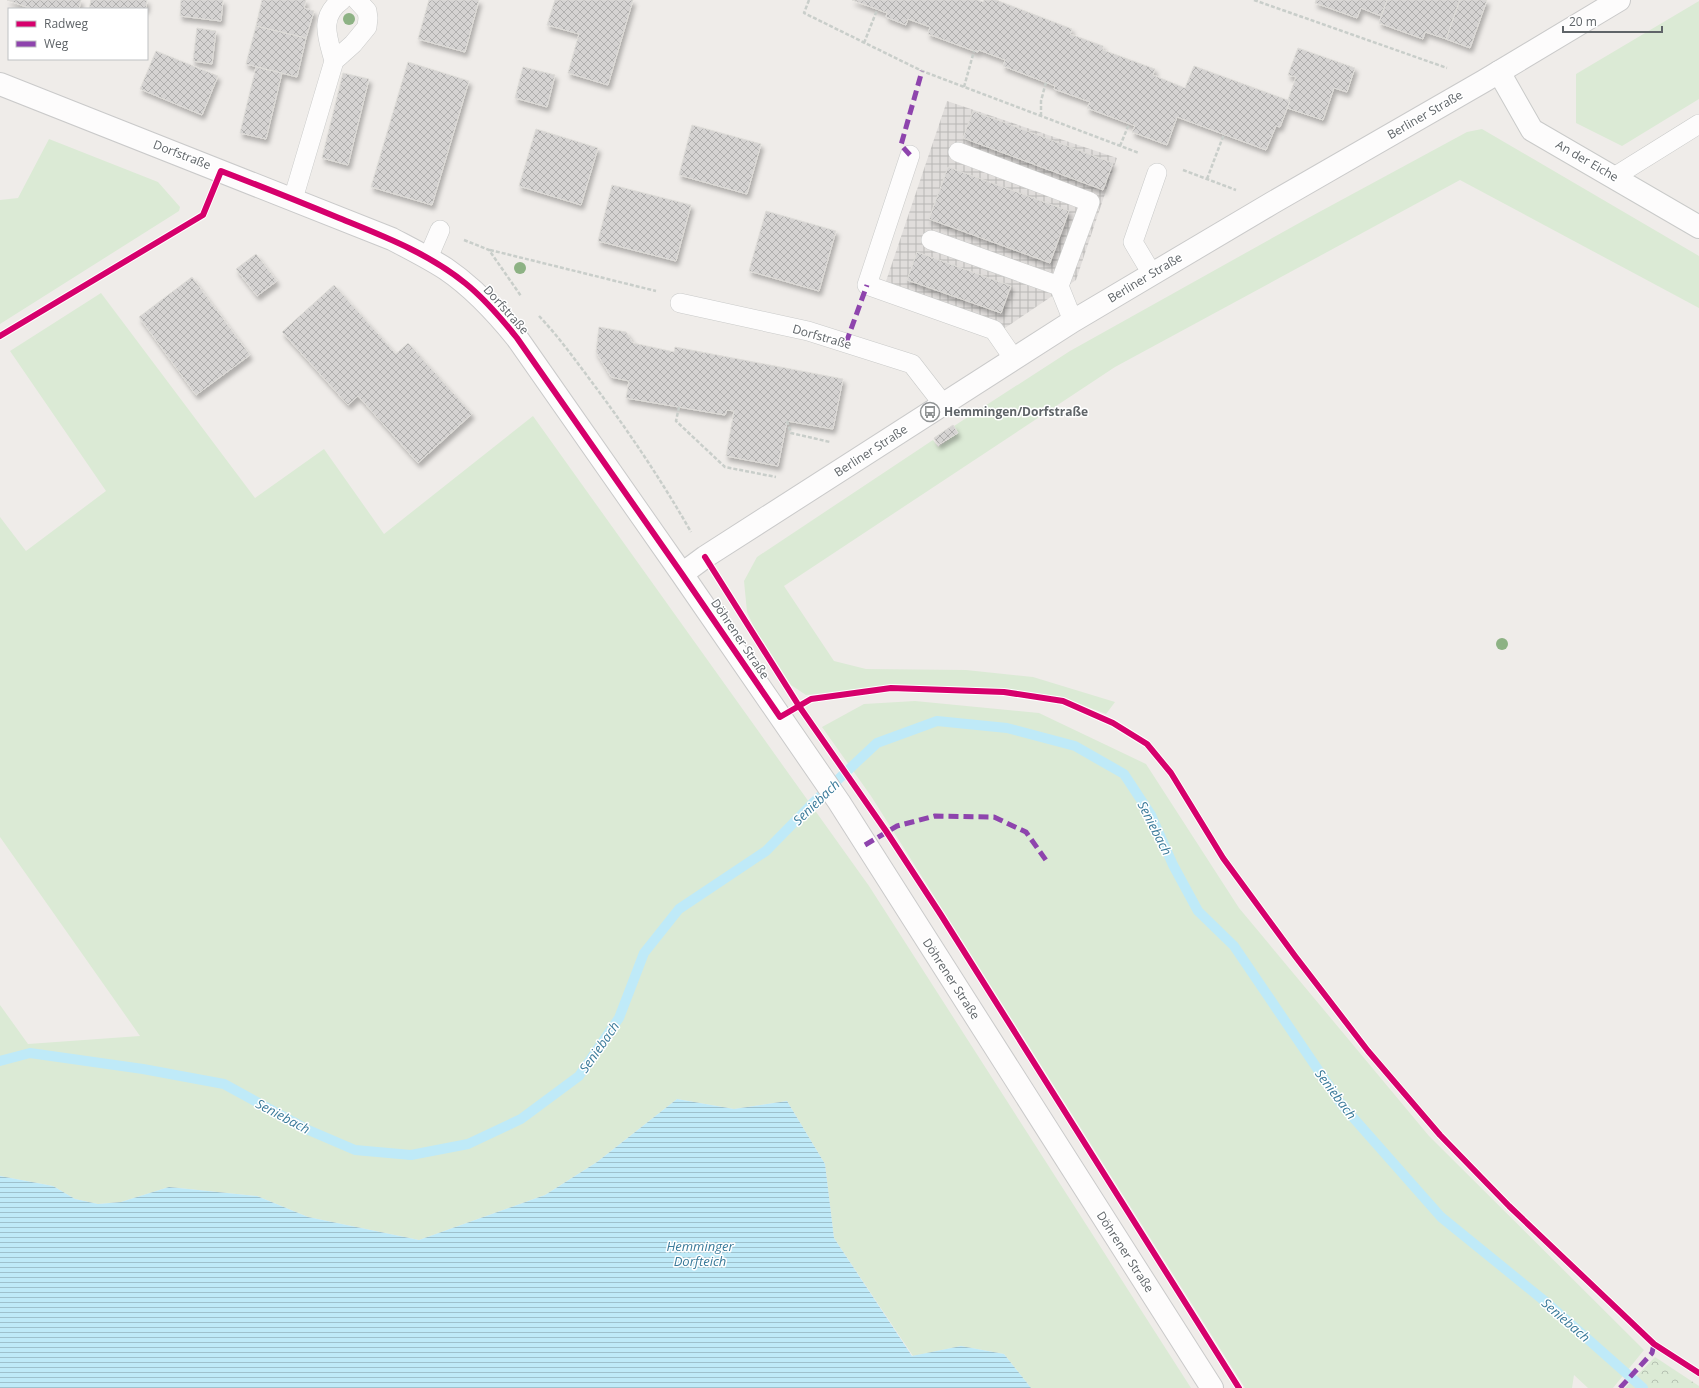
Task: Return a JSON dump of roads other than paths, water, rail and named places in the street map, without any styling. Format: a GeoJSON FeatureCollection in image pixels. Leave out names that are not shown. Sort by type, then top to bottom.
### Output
{"type":"FeatureCollection","features":[{"type":"Feature","properties":{"kind":"street","name":"Berliner Straße"},"geometry":{"type":"LineString","coordinates":[[682,574],[705,557],[1073,321],[1272,203],[1491,77],[1617,0]]}},
{"type":"Feature","properties":{"kind":"street","name":"An der Eiche"},"geometry":{"type":"LineString","coordinates":[[1491,77],[1532,130],[1699,228]]}},
{"type":"Feature","properties":{"kind":"street","name":"Dorfstraße"},"geometry":{"type":"LineString","coordinates":[[0,84],[392,239],[447,270],[476,293],[498,314],[512,332],[682,574]]}},
{"type":"Feature","properties":{"kind":"street","name":"Döhrener Straße"},"geometry":{"type":"LineString","coordinates":[[682,574],[839,802],[1212,1388]]}},
{"type":"Feature","properties":{"kind":"lane"},"geometry":{"type":"LineString","coordinates":[[334,61],[326,31],[326,24],[332,9],[342,0]]}},
{"type":"Feature","properties":{"kind":"lane"},"geometry":{"type":"LineString","coordinates":[[293,200],[334,61],[367,27],[367,11],[357,0]]}},
{"type":"Feature","properties":{"kind":"lane"},"geometry":{"type":"LineString","coordinates":[[1614,177],[1699,124]]}},
{"type":"Feature","properties":{"kind":"lane"},"geometry":{"type":"LineString","coordinates":[[958,152],[1090,202],[1059,286],[1073,321]]}},
{"type":"Feature","properties":{"kind":"lane"},"geometry":{"type":"LineString","coordinates":[[910,155],[868,285],[994,330],[1014,359]]}},
{"type":"Feature","properties":{"kind":"lane"},"geometry":{"type":"LineString","coordinates":[[1152,274],[1133,242],[1157,173]]}},
{"type":"Feature","properties":{"kind":"lane"},"geometry":{"type":"LineString","coordinates":[[428,258],[440,230]]}},
{"type":"Feature","properties":{"kind":"lane"},"geometry":{"type":"LineString","coordinates":[[931,240],[1059,286]]}},
{"type":"Feature","properties":{"kind":"lane","name":"Dorfstraße"},"geometry":{"type":"LineString","coordinates":[[680,303],[808,331],[912,364],[943,404]]}},
{"type":"Feature","properties":{"kind":"water","name":"Hemminger Dorfteich"},"geometry":{"type":"Polygon","coordinates":[[[677,1099],[734,1109],[787,1101],[825,1164],[834,1238],[912,1356],[961,1346],[1004,1354],[1031,1388],[0,1388],[0,1176],[53,1186],[75,1199],[98,1204],[121,1202],[169,1187],[257,1196],[308,1217],[419,1240],[545,1195],[597,1162],[677,1099]]]}},
{"type":"Feature","properties":{"kind":"waterway","name":"Seniebach"},"geometry":{"type":"LineString","coordinates":[[0,1061],[30,1053],[143,1069],[224,1084],[306,1129],[355,1150],[411,1155],[468,1144],[521,1119],[579,1076],[619,1018],[644,953],[679,909],[766,851],[812,804],[877,743],[937,721],[1007,728],[1075,746],[1124,774],[1151,815],[1173,865],[1198,911],[1234,946],[1342,1105],[1441,1217],[1547,1303],[1643,1388]]}},
{"type":"Feature","properties":{"kind":"place","name":"Hemmingen/Dorfstraße"},"geometry":{"type":"Point","coordinates":[930,412]}}]}
